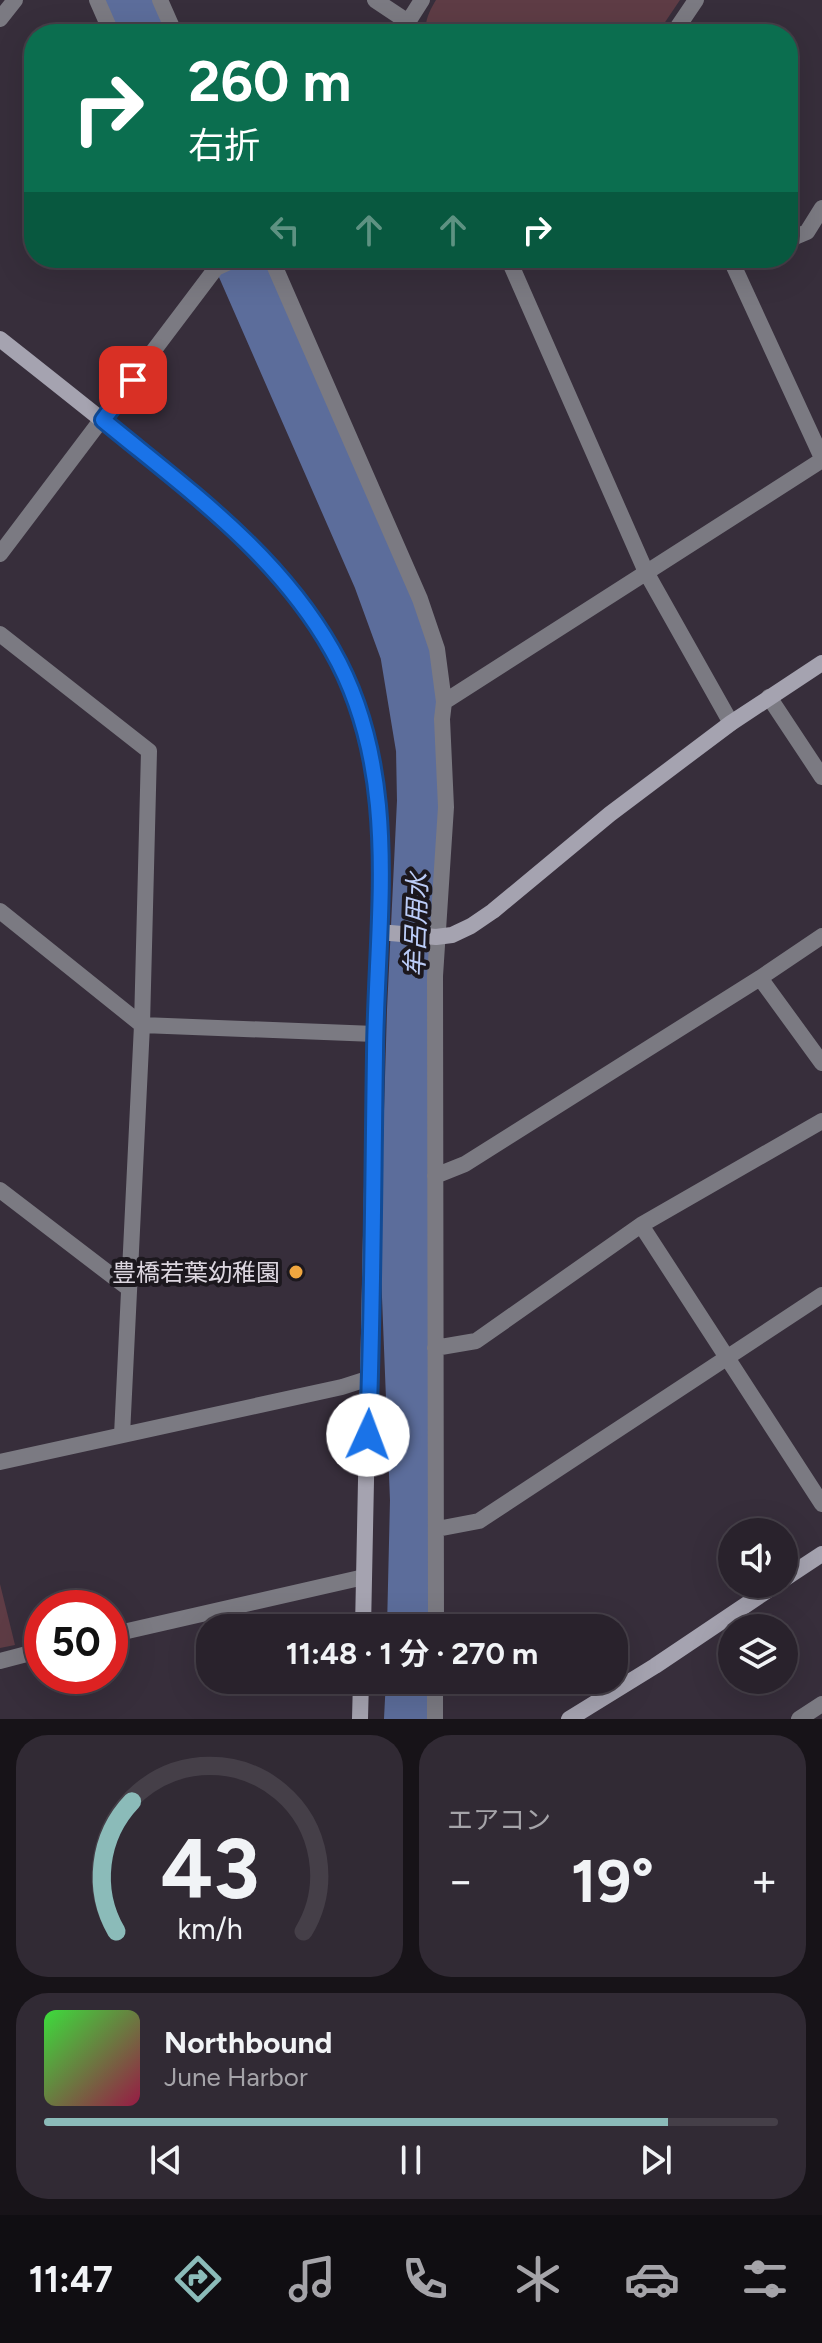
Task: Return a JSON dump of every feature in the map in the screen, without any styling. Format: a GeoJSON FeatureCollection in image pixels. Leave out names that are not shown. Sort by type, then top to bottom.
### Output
{"type":"FeatureCollection","features":[{"type":"Feature","properties":{"kind":"main road"},"geometry":{"type":"LineString","coordinates":[[0,339],[243,536],[277,571],[309,612],[334,652],[355,700],[372,764],[381,823],[363,1614]]}},
{"type":"Feature","properties":{"kind":"main road"},"geometry":{"type":"LineString","coordinates":[[379,932],[433,937],[452,935],[462,930],[493,911],[610,814],[731,723],[822,663]]}},
{"type":"Feature","properties":{"kind":"main road"},"geometry":{"type":"LineString","coordinates":[[798,1570],[822,1554]]}},
{"type":"Feature","properties":{"kind":"main road"},"geometry":{"type":"LineString","coordinates":[[569,1719],[756,1598]]}},
{"type":"Feature","properties":{"kind":"main road"},"geometry":{"type":"LineString","coordinates":[[360,1719],[361,1694]]}},
{"type":"Feature","properties":{"kind":"street"},"geometry":{"type":"LineString","coordinates":[[0,19],[15,0]]}},
{"type":"Feature","properties":{"kind":"street"},"geometry":{"type":"LineString","coordinates":[[97,0],[108,24]]}},
{"type":"Feature","properties":{"kind":"street"},"geometry":{"type":"LineString","coordinates":[[160,0],[171,24]]}},
{"type":"Feature","properties":{"kind":"street"},"geometry":{"type":"LineString","coordinates":[[375,0],[405,24]]}},
{"type":"Feature","properties":{"kind":"street"},"geometry":{"type":"LineString","coordinates":[[412,24],[422,0]]}},
{"type":"Feature","properties":{"kind":"street"},"geometry":{"type":"LineString","coordinates":[[680,24],[696,0]]}},
{"type":"Feature","properties":{"kind":"street"},"geometry":{"type":"LineString","coordinates":[[798,236],[807,232],[822,208]]}},
{"type":"Feature","properties":{"kind":"street"},"geometry":{"type":"LineString","coordinates":[[0,554],[103,420],[210,268]]}},
{"type":"Feature","properties":{"kind":"street"},"geometry":{"type":"LineString","coordinates":[[275,268],[420,599],[437,649],[444,702],[446,807],[433,937],[436,1614]]}},
{"type":"Feature","properties":{"kind":"street"},"geometry":{"type":"LineString","coordinates":[[512,268],[646,572],[731,723]]}},
{"type":"Feature","properties":{"kind":"street"},"geometry":{"type":"LineString","coordinates":[[444,702],[822,459],[739,268]]}},
{"type":"Feature","properties":{"kind":"street"},"geometry":{"type":"LineString","coordinates":[[0,634],[149,751],[142,1025],[122,1435]]}},
{"type":"Feature","properties":{"kind":"street"},"geometry":{"type":"LineString","coordinates":[[769,697],[822,777]]}},
{"type":"Feature","properties":{"kind":"street"},"geometry":{"type":"LineString","coordinates":[[0,911],[142,1025],[375,1034]]}},
{"type":"Feature","properties":{"kind":"street"},"geometry":{"type":"LineString","coordinates":[[435,1176],[465,1164],[822,936]]}},
{"type":"Feature","properties":{"kind":"street"},"geometry":{"type":"LineString","coordinates":[[760,978],[822,1063]]}},
{"type":"Feature","properties":{"kind":"street"},"geometry":{"type":"LineString","coordinates":[[435,1348],[476,1341],[641,1225],[822,1121]]}},
{"type":"Feature","properties":{"kind":"street"},"geometry":{"type":"LineString","coordinates":[[0,1190],[128,1288]]}},
{"type":"Feature","properties":{"kind":"street"},"geometry":{"type":"LineString","coordinates":[[641,1225],[822,1504]]}},
{"type":"Feature","properties":{"kind":"street"},"geometry":{"type":"LineString","coordinates":[[437,1529],[479,1521],[822,1295]]}},
{"type":"Feature","properties":{"kind":"street"},"geometry":{"type":"LineString","coordinates":[[0,1462],[342,1387],[370,1378]]}},
{"type":"Feature","properties":{"kind":"street"},"geometry":{"type":"LineString","coordinates":[[128,1631],[364,1577]]}},
{"type":"Feature","properties":{"kind":"street"},"geometry":{"type":"LineString","coordinates":[[0,1661],[24,1655]]}},
{"type":"Feature","properties":{"kind":"street"},"geometry":{"type":"LineString","coordinates":[[435,1694],[435,1719]]}},
{"type":"Feature","properties":{"kind":"street"},"geometry":{"type":"LineString","coordinates":[[799,1719],[822,1704]]}},
{"type":"Feature","properties":{"kind":"shaded area"},"geometry":{"type":"Polygon","coordinates":[[[436,0],[680,0],[664,24],[427,24],[436,0]]]}},
{"type":"Feature","properties":{"kind":"shaded area"},"geometry":{"type":"Polygon","coordinates":[[[0,1584],[15,1645],[0,1648],[0,1584]]]}},
{"type":"Feature","properties":{"kind":"waterway","name":"牟呂用水"},"geometry":{"type":"LineString","coordinates":[[126,0],[136,24]]}},
{"type":"Feature","properties":{"kind":"waterway","name":"牟呂用水"},"geometry":{"type":"LineString","coordinates":[[243,268],[379,578],[406,652],[422,749],[423,801],[406,1246],[416,1500],[413,1614]]}},
{"type":"Feature","properties":{"kind":"waterway","name":"牟呂用水"},"geometry":{"type":"LineString","coordinates":[[410,1719],[411,1694]]}},
{"type":"Feature","properties":{"kind":"place","name":"豊橋若葉幼稚園"},"geometry":{"type":"Point","coordinates":[296,1272]}},
{"type":"Feature","properties":{"kind":"route"},"geometry":{"type":"LineString","coordinates":[[133,380],[103,420],[243,536],[277,571],[309,612],[334,652],[355,700],[372,764],[381,823],[382,862],[375,1034],[368,1435]]}}]}
